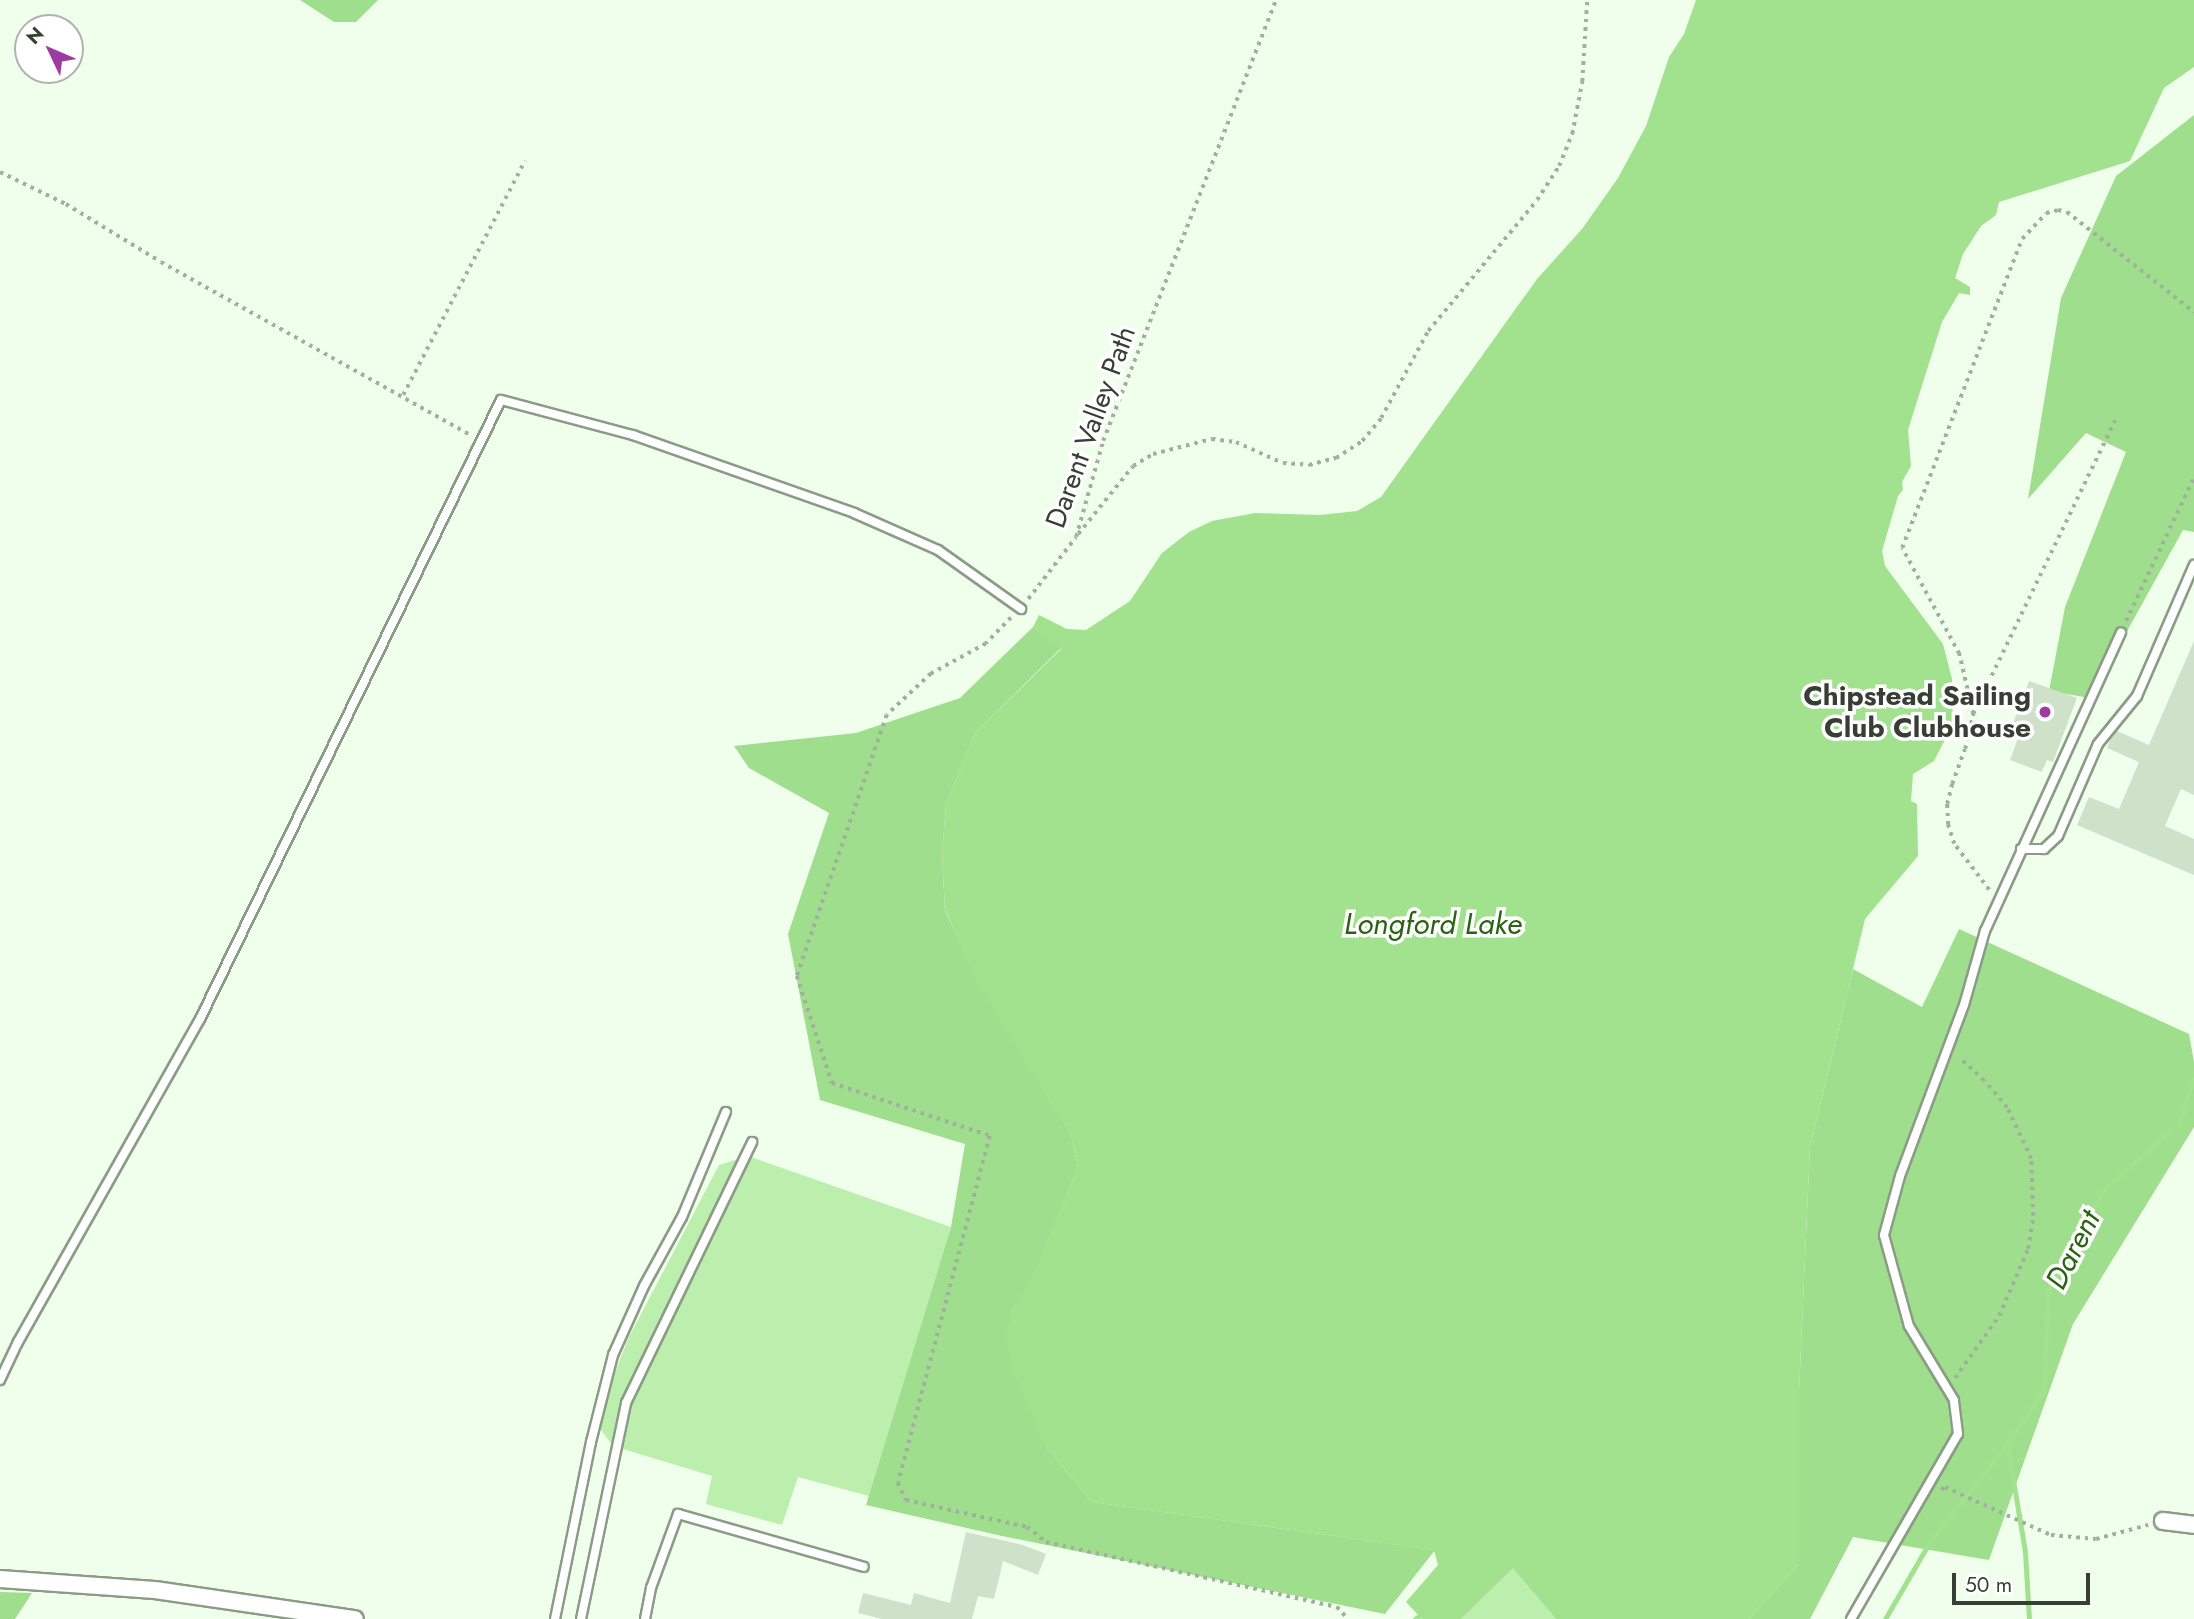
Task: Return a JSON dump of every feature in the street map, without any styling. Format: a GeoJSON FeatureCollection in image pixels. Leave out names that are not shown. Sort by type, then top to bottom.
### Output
{"type":"FeatureCollection","features":[{"type":"Feature","properties":{"kind":"street"},"geometry":{"type":"LineString","coordinates":[[2163,1521],[2194,1525]]}},
{"type":"Feature","properties":{"kind":"street"},"geometry":{"type":"LineString","coordinates":[[0,1579],[155,1590],[355,1619]]}},
{"type":"Feature","properties":{"kind":"lane"},"geometry":{"type":"LineString","coordinates":[[0,1380],[18,1342],[200,1019],[501,400],[633,435],[910,536],[972,572],[1021,609]]}},
{"type":"Feature","properties":{"kind":"lane"},"geometry":{"type":"LineString","coordinates":[[2021,849],[2044,849],[2058,836],[2098,744],[2137,696],[2194,565]]}},
{"type":"Feature","properties":{"kind":"lane"},"geometry":{"type":"LineString","coordinates":[[1852,1619],[1958,1434],[1954,1400],[1909,1326],[1884,1235],[1900,1176],[1947,1051],[1997,900],[2121,632]]}},
{"type":"Feature","properties":{"kind":"lane"},"geometry":{"type":"LineString","coordinates":[[555,1619],[591,1441],[612,1355],[643,1286],[682,1217],[726,1112]]}},
{"type":"Feature","properties":{"kind":"lane"},"geometry":{"type":"LineString","coordinates":[[581,1619],[626,1403],[752,1142]]}},
{"type":"Feature","properties":{"kind":"lane"},"geometry":{"type":"LineString","coordinates":[[645,1619],[650,1588],[678,1514],[864,1567]]}},
{"type":"Feature","properties":{"kind":"path","name":"Darent Valley Path"},"geometry":{"type":"LineString","coordinates":[[1276,0],[1103,441],[1076,537],[1021,609],[986,644],[931,674],[887,715],[878,733],[797,976],[832,1083],[990,1136],[898,1483],[906,1500],[1027,1527],[1046,1542],[1337,1607],[1348,1619]]}},
{"type":"Feature","properties":{"kind":"path"},"geometry":{"type":"LineString","coordinates":[[1076,537],[1133,466],[1153,454],[1212,439],[1236,442],[1283,463],[1309,465],[1336,458],[1362,441],[1381,418],[1428,331],[1537,200],[1559,166],[1572,134],[1582,82],[1587,0]]}},
{"type":"Feature","properties":{"kind":"path"},"geometry":{"type":"LineString","coordinates":[[403,395],[525,161]]}},
{"type":"Feature","properties":{"kind":"path"},"geometry":{"type":"LineString","coordinates":[[0,172],[66,204],[160,262],[403,395],[481,442]]}},
{"type":"Feature","properties":{"kind":"path"},"geometry":{"type":"LineString","coordinates":[[1973,714],[1959,654],[1902,548],[2022,239],[2046,213],[2059,210],[2067,212],[2194,312]]}},
{"type":"Feature","properties":{"kind":"path"},"geometry":{"type":"LineString","coordinates":[[1997,900],[1954,844],[1948,825],[1950,794],[1973,714],[2115,420]]}},
{"type":"Feature","properties":{"kind":"path"},"geometry":{"type":"LineString","coordinates":[[2121,632],[2194,477]]}},
{"type":"Feature","properties":{"kind":"path"},"geometry":{"type":"LineString","coordinates":[[1947,1051],[1966,1062],[2007,1108],[2031,1159],[2033,1216],[2028,1249],[1999,1316],[1948,1389]]}},
{"type":"Feature","properties":{"kind":"path"},"geometry":{"type":"LineString","coordinates":[[1961,1494],[2051,1535],[2096,1539],[2163,1521]]}},
{"type":"Feature","properties":{"kind":"shaded area"},"geometry":{"type":"Polygon","coordinates":[[[300,0],[378,0],[356,22],[334,22],[300,0]]]}},
{"type":"Feature","properties":{"kind":"shaded area"},"geometry":{"type":"Polygon","coordinates":[[[2194,115],[2194,532],[2183,530],[2090,698],[2049,691],[2065,607],[2126,452],[2086,433],[2028,499],[2061,298],[2116,176],[2194,115]]]}},
{"type":"Feature","properties":{"kind":"shaded area"},"geometry":{"type":"Polygon","coordinates":[[[1033,627],[1061,648],[975,733],[946,804],[942,855],[945,911],[982,988],[1071,1134],[1078,1168],[1030,1285],[1011,1312],[1046,1447],[1092,1502],[1435,1550],[1385,1614],[1002,1536],[866,1505],[951,1227],[965,1144],[820,1100],[788,934],[829,813],[749,768],[734,746],[856,733],[960,698],[1033,627]]]}},
{"type":"Feature","properties":{"kind":"shaded area"},"geometry":{"type":"Polygon","coordinates":[[[1959,929],[2189,1034],[2194,1062],[2194,1127],[2073,1324],[1989,1560],[1853,1537],[1810,1619],[1749,1619],[1799,1564],[1799,1391],[1810,1147],[1853,969],[1922,1007],[1959,929]]]}},
{"type":"Feature","properties":{"kind":"shaded area"},"geometry":{"type":"Polygon","coordinates":[[[748,1156],[951,1227],[869,1496],[798,1477],[782,1525],[706,1504],[712,1476],[613,1446],[595,1422],[629,1337],[719,1165],[748,1156]]]}},
{"type":"Feature","properties":{"kind":"shaded area"},"geometry":{"type":"Polygon","coordinates":[[[1513,1567],[1556,1619],[1461,1619],[1513,1567]]]}},
{"type":"Feature","properties":{"kind":"shaded area"},"geometry":{"type":"Polygon","coordinates":[[[0,1592],[32,1593],[15,1619],[0,1619],[0,1592]]]}},
{"type":"Feature","properties":{"kind":"water","name":"Longford Lake"},"geometry":{"type":"Polygon","coordinates":[[[1696,0],[2194,0],[2194,67],[2164,88],[2130,161],[1999,202],[1996,215],[1981,226],[1963,254],[1955,278],[1970,287],[1970,295],[1959,293],[1942,322],[1908,430],[1911,466],[1902,482],[1903,490],[1898,496],[1882,551],[1885,566],[1943,644],[1952,679],[1953,724],[1934,761],[1913,774],[1911,801],[1917,804],[1918,856],[1865,919],[1810,1147],[1799,1391],[1799,1564],[1749,1619],[1556,1619],[1513,1568],[1461,1619],[1422,1619],[1406,1602],[1438,1565],[1434,1550],[1092,1502],[1046,1447],[1011,1365],[1006,1335],[1011,1312],[1030,1284],[1078,1168],[1071,1134],[981,988],[945,910],[942,855],[946,804],[975,733],[1061,649],[1033,627],[1039,615],[1067,629],[1086,630],[1130,601],[1162,553],[1189,532],[1212,521],[1255,513],[1320,515],[1357,511],[1381,497],[1537,279],[1582,229],[1618,178],[1646,126],[1669,57],[1684,34],[1696,0]]]}},
{"type":"Feature","properties":{"kind":"building"},"geometry":{"type":"Polygon","coordinates":[[[2194,641],[2194,795],[2181,789],[2165,826],[2194,839],[2194,875],[2077,825],[2089,797],[2119,809],[2139,762],[2107,748],[2111,738],[2117,731],[2149,745],[2194,641]]]}},
{"type":"Feature","properties":{"kind":"building","name":"Chipstead Sailing Club Clubhouse"},"geometry":{"type":"Polygon","coordinates":[[[2029,681],[2077,698],[2053,762],[2047,760],[2042,772],[2010,760],[2021,730],[2012,726],[2029,681]]]}},
{"type":"Feature","properties":{"kind":"building"},"geometry":{"type":"Polygon","coordinates":[[[966,1532],[1023,1545],[1046,1554],[1038,1575],[1003,1561],[994,1599],[978,1596],[972,1619],[882,1619],[858,1613],[863,1593],[911,1605],[914,1593],[950,1603],[966,1532]]]}},
{"type":"Feature","properties":{"kind":"waterway","name":"Darent"},"geometry":{"type":"LineString","coordinates":[[1885,1619],[1929,1543],[2007,1444],[2044,1390],[2048,1291],[2104,1189],[2179,1123],[2194,1078]]}},
{"type":"Feature","properties":{"kind":"waterway"},"geometry":{"type":"LineString","coordinates":[[2007,1444],[2025,1552],[2029,1619]]}},
{"type":"Feature","properties":{"kind":"waterway"},"geometry":{"type":"LineString","coordinates":[[1415,1619],[1419,1616]]}},
{"type":"Feature","properties":{"kind":"place","name":"Chipstead Sailing Club Clubhouse"},"geometry":{"type":"Point","coordinates":[2045,712]}}]}
